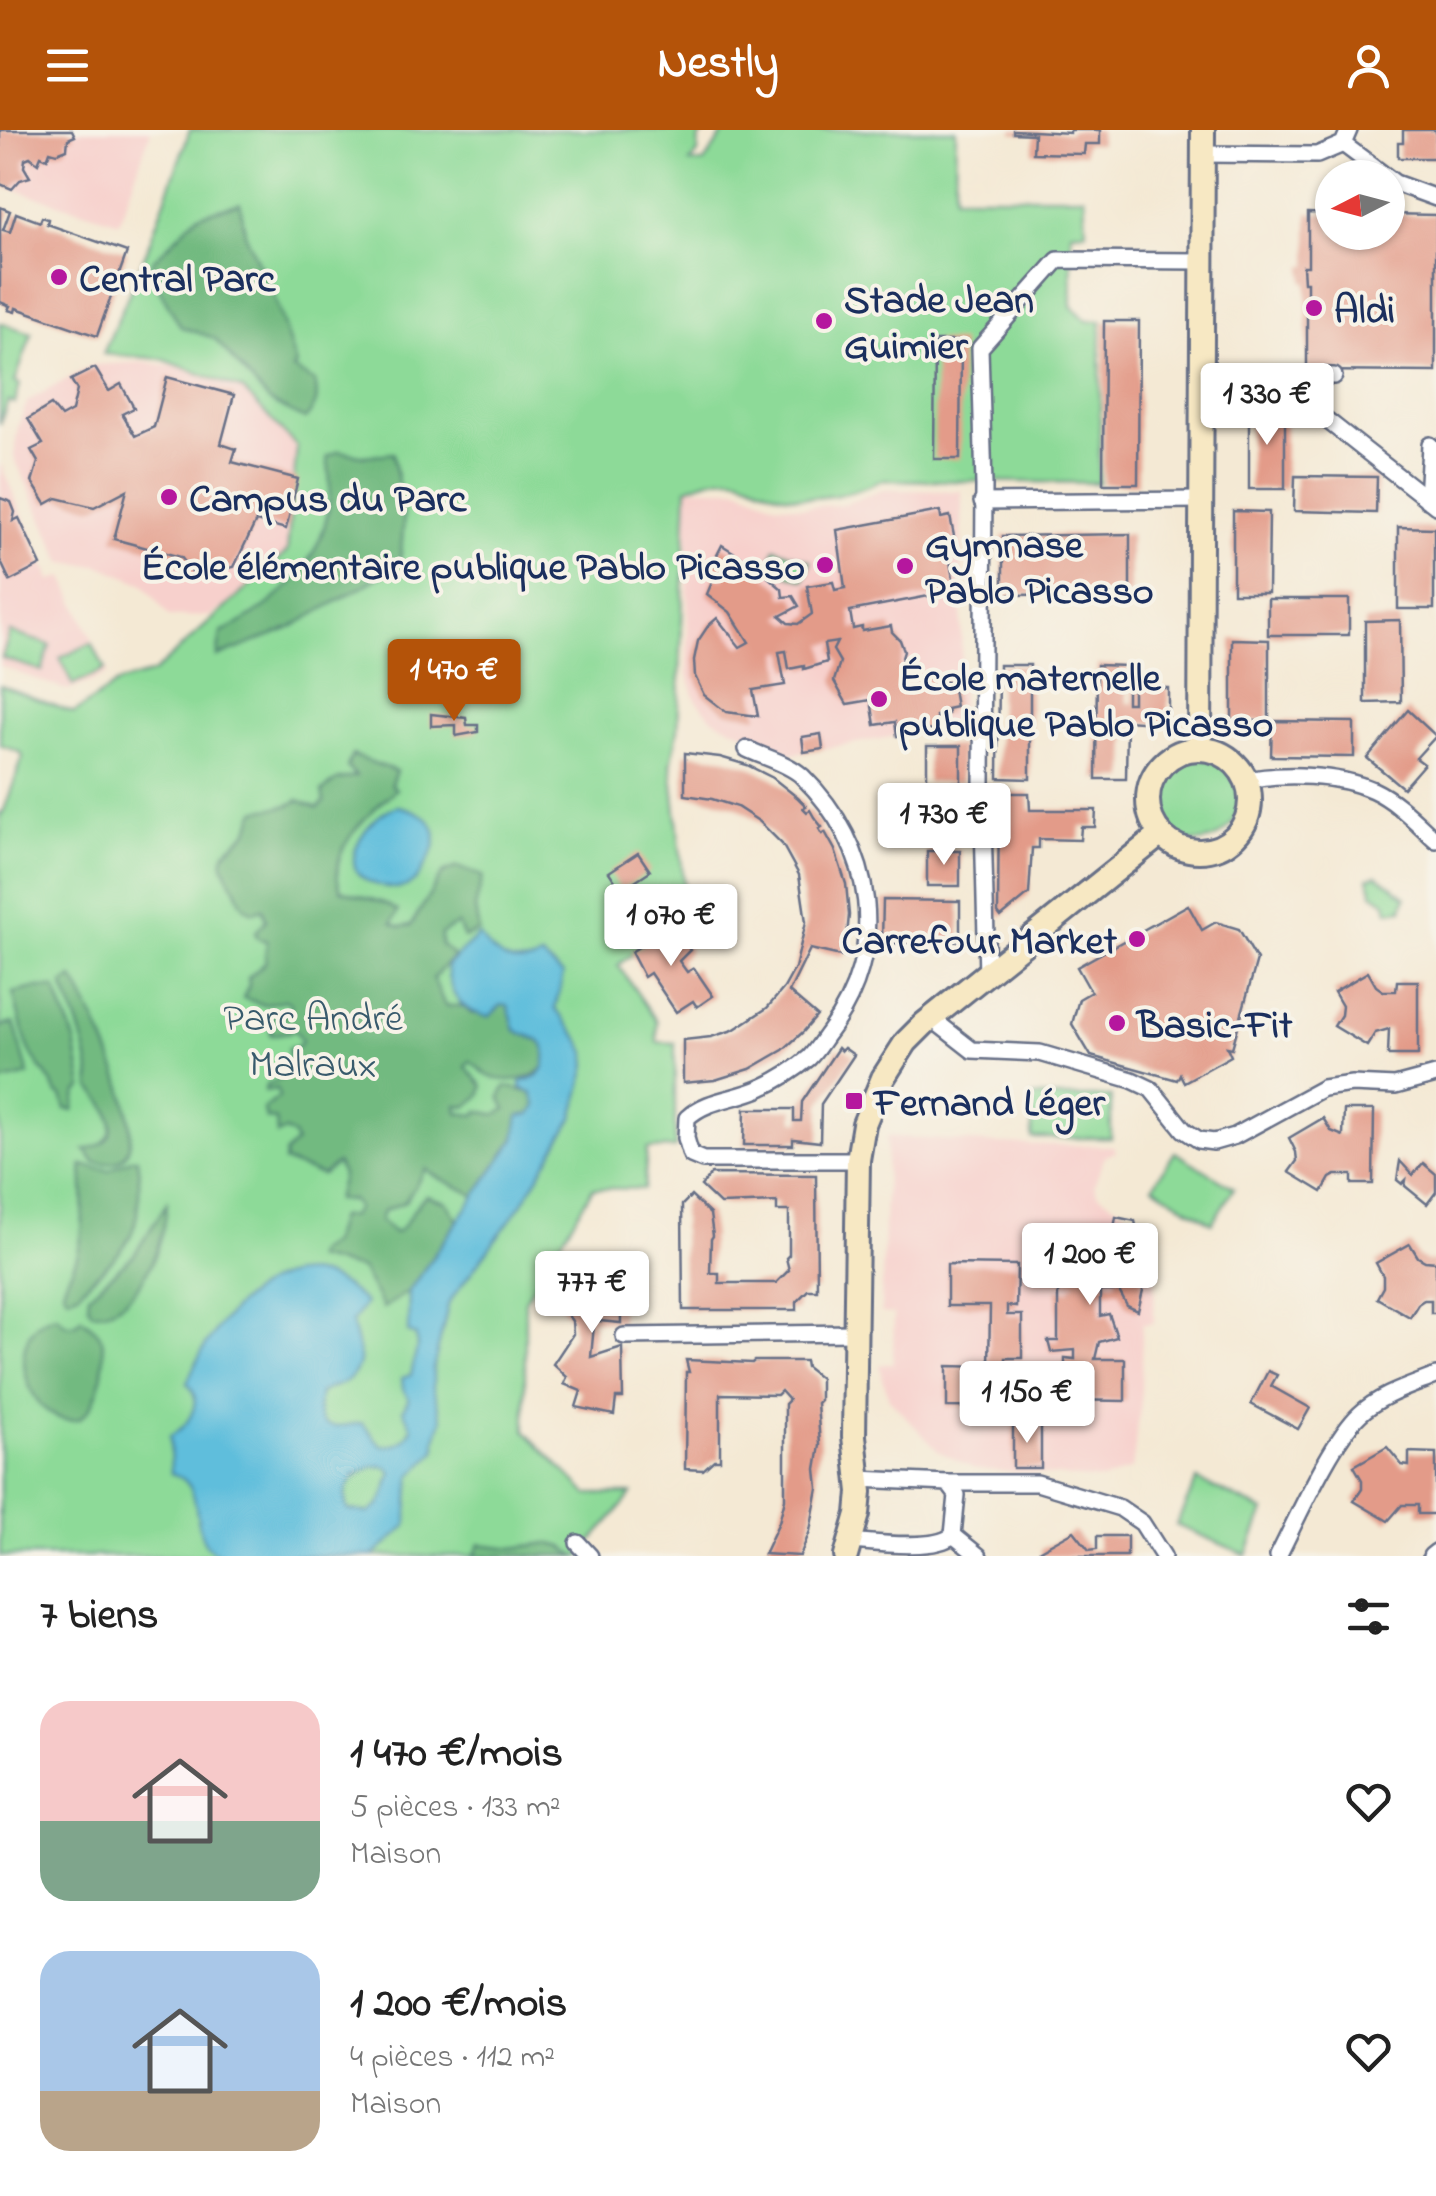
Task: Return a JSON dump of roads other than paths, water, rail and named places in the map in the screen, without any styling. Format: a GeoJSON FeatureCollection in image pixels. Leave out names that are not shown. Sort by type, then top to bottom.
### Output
{"type":"FeatureCollection","features":[{"type":"Feature","properties":{"kind":"street"},"geometry":{"type":"LineString","coordinates":[[1200,749],[1203,130]]}},
{"type":"Feature","properties":{"kind":"street"},"geometry":{"type":"LineString","coordinates":[[1202,154],[1318,155],[1346,137],[1395,183],[1436,198]]}},
{"type":"Feature","properties":{"kind":"street"},"geometry":{"type":"LineString","coordinates":[[987,976],[980,348],[1058,260],[1202,261]]}},
{"type":"Feature","properties":{"kind":"street"},"geometry":{"type":"LineString","coordinates":[[1285,375],[1334,376]]}},
{"type":"Feature","properties":{"kind":"street"},"geometry":{"type":"LineString","coordinates":[[1201,390],[1275,390],[1300,399],[1431,503]]}},
{"type":"Feature","properties":{"kind":"street"},"geometry":{"type":"LineString","coordinates":[[1430,444],[1431,503]]}},
{"type":"Feature","properties":{"kind":"street"},"geometry":{"type":"LineString","coordinates":[[982,502],[1201,500]]}},
{"type":"Feature","properties":{"kind":"street"},"geometry":{"type":"LineString","coordinates":[[746,749],[799,773],[837,818],[859,866],[866,896],[864,960],[842,1015],[810,1057],[763,1087],[701,1104],[686,1118],[686,1138],[691,1155],[703,1160],[858,1160]]}},
{"type":"Feature","properties":{"kind":"street"},"geometry":{"type":"LineString","coordinates":[[1200,749],[1222,755],[1246,780],[1248,816],[1226,844],[1192,851],[1175,846],[1152,820],[1148,804],[1155,775],[1174,756],[1200,749]]}},
{"type":"Feature","properties":{"kind":"street"},"geometry":{"type":"LineString","coordinates":[[1246,780],[1348,782],[1385,798],[1436,840]]}},
{"type":"Feature","properties":{"kind":"street"},"geometry":{"type":"LineString","coordinates":[[948,1484],[957,1495],[953,1534],[945,1542],[848,1548],[858,1514],[854,1334],[858,1160],[866,1119],[882,1078],[906,1042],[1161,834]]}},
{"type":"Feature","properties":{"kind":"street"},"geometry":{"type":"LineString","coordinates":[[931,1018],[972,1050],[1056,1056],[1132,1080],[1152,1089],[1184,1130],[1199,1140],[1214,1142],[1235,1136],[1323,1088],[1352,1084],[1394,1086],[1436,1076]]}},
{"type":"Feature","properties":{"kind":"street"},"geometry":{"type":"LineString","coordinates":[[624,1336],[854,1334]]}},
{"type":"Feature","properties":{"kind":"street"},"geometry":{"type":"LineString","coordinates":[[1278,1556],[1326,1464],[1361,1413],[1379,1400],[1436,1376]]}},
{"type":"Feature","properties":{"kind":"street"},"geometry":{"type":"LineString","coordinates":[[858,1480],[1029,1482],[1120,1508],[1142,1523],[1163,1556]]}},
{"type":"Feature","properties":{"kind":"street"},"geometry":{"type":"LineString","coordinates":[[953,1534],[979,1556]]}},
{"type":"Feature","properties":{"kind":"street"},"geometry":{"type":"LineString","coordinates":[[578,1543],[590,1556]]}},
{"type":"Feature","properties":{"kind":"water"},"geometry":{"type":"Polygon","coordinates":[[[398,806],[426,818],[436,840],[415,880],[403,887],[390,887],[362,877],[354,864],[364,833],[381,815],[398,806]]]}},
{"type":"Feature","properties":{"kind":"water"},"geometry":{"type":"Polygon","coordinates":[[[479,935],[506,960],[523,963],[542,957],[563,975],[555,1009],[578,1037],[586,1052],[587,1066],[573,1118],[522,1204],[449,1302],[433,1369],[433,1388],[442,1420],[436,1451],[411,1476],[407,1526],[373,1556],[225,1556],[212,1550],[204,1540],[191,1490],[184,1480],[171,1473],[170,1436],[189,1419],[194,1397],[187,1383],[216,1330],[236,1306],[259,1288],[284,1276],[310,1273],[337,1282],[365,1303],[352,1322],[359,1363],[352,1377],[320,1393],[319,1416],[327,1425],[362,1423],[382,1446],[401,1442],[412,1427],[403,1410],[409,1398],[402,1378],[411,1375],[417,1348],[416,1336],[408,1333],[409,1291],[515,1139],[519,1116],[531,1114],[537,1106],[532,1093],[521,1088],[521,1082],[537,1076],[543,1068],[542,1043],[515,1030],[508,1006],[501,1005],[489,1017],[463,1006],[453,993],[447,965],[479,935]],[[375,1466],[350,1482],[345,1495],[348,1510],[369,1513],[379,1505],[392,1473],[387,1467],[375,1466]]]}},
{"type":"Feature","properties":{"kind":"place","name":"Central Parc"},"geometry":{"type":"Point","coordinates":[59,277]}},
{"type":"Feature","properties":{"kind":"place","name":"Aldi"},"geometry":{"type":"Point","coordinates":[1314,308]}},
{"type":"Feature","properties":{"kind":"place","name":"Stade Jean Guimier"},"geometry":{"type":"Point","coordinates":[824,321]}},
{"type":"Feature","properties":{"kind":"place","name":"Campus du Parc"},"geometry":{"type":"Point","coordinates":[169,497]}},
{"type":"Feature","properties":{"kind":"place","name":"École élémentaire publique Pablo Picasso"},"geometry":{"type":"Point","coordinates":[825,565]}},
{"type":"Feature","properties":{"kind":"place","name":"Gymnase Pablo Picasso"},"geometry":{"type":"Point","coordinates":[905,566]}},
{"type":"Feature","properties":{"kind":"place","name":"École maternelle publique Pablo Picasso"},"geometry":{"type":"Point","coordinates":[879,699]}},
{"type":"Feature","properties":{"kind":"place","name":"Carrefour Market"},"geometry":{"type":"Point","coordinates":[1137,939]}},
{"type":"Feature","properties":{"kind":"place","name":"Basic-Fit"},"geometry":{"type":"Point","coordinates":[1117,1023]}},
{"type":"Feature","properties":{"kind":"place","name":"Fernand Léger"},"geometry":{"type":"Point","coordinates":[854,1101]}},
{"type":"Feature","properties":{"kind":"park label","name":"Parc André Malraux"},"geometry":{"type":"Point","coordinates":[313,1039]}}]}
